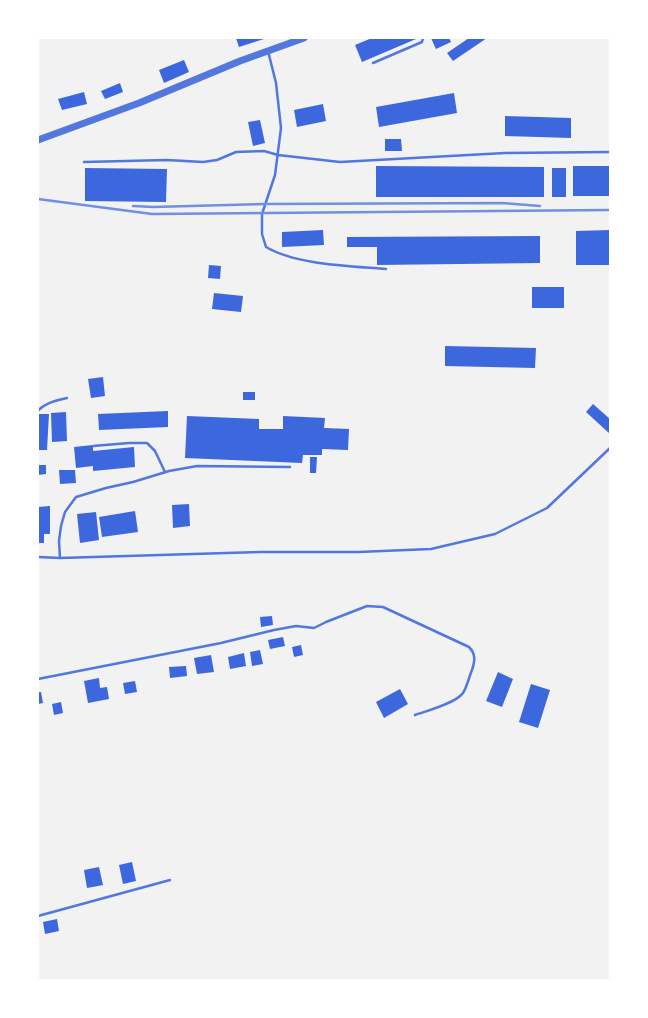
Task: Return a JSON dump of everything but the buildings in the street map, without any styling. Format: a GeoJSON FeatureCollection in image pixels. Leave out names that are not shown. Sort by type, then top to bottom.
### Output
{"type":"FeatureCollection","features":[{"type":"Feature","properties":{"kind":"street"},"geometry":{"type":"LineString","coordinates":[[38,140],[139,103],[304,38]]}},
{"type":"Feature","properties":{"kind":"lane"},"geometry":{"type":"LineString","coordinates":[[373,63],[422,42],[423,38]]}},
{"type":"Feature","properties":{"kind":"lane"},"geometry":{"type":"LineString","coordinates":[[268,51],[276,83],[280,128],[275,175],[262,214],[262,234],[266,246],[278,254],[326,264],[386,269]]}},
{"type":"Feature","properties":{"kind":"lane"},"geometry":{"type":"LineString","coordinates":[[84,162],[167,160],[203,162],[217,160],[236,152],[264,151],[278,155],[340,162],[505,153],[610,152]]}},
{"type":"Feature","properties":{"kind":"lane"},"geometry":{"type":"LineString","coordinates":[[38,411],[40,408],[57,400],[67,398]]}},
{"type":"Feature","properties":{"kind":"lane"},"geometry":{"type":"LineString","coordinates":[[93,446],[147,443],[155,451],[165,472]]}},
{"type":"Feature","properties":{"kind":"lane"},"geometry":{"type":"LineString","coordinates":[[38,557],[60,558],[260,552],[358,552],[431,549],[495,534],[547,508],[610,448]]}},
{"type":"Feature","properties":{"kind":"lane"},"geometry":{"type":"LineString","coordinates":[[60,558],[59,541],[61,526],[65,512],[76,497],[165,472],[197,466],[290,467]]}},
{"type":"Feature","properties":{"kind":"lane"},"geometry":{"type":"LineString","coordinates":[[38,679],[213,644],[274,630],[296,626],[314,628],[367,606],[382,607],[469,647],[473,651],[475,657],[463,693],[455,700],[415,715]]}},
{"type":"Feature","properties":{"kind":"lane"},"geometry":{"type":"LineString","coordinates":[[38,916],[170,880]]}},
{"type":"Feature","properties":{"kind":"railway"},"geometry":{"type":"LineString","coordinates":[[38,199],[152,214],[610,210]]}},
{"type":"Feature","properties":{"kind":"railway"},"geometry":{"type":"LineString","coordinates":[[133,206],[502,203],[540,206]]}}]}
